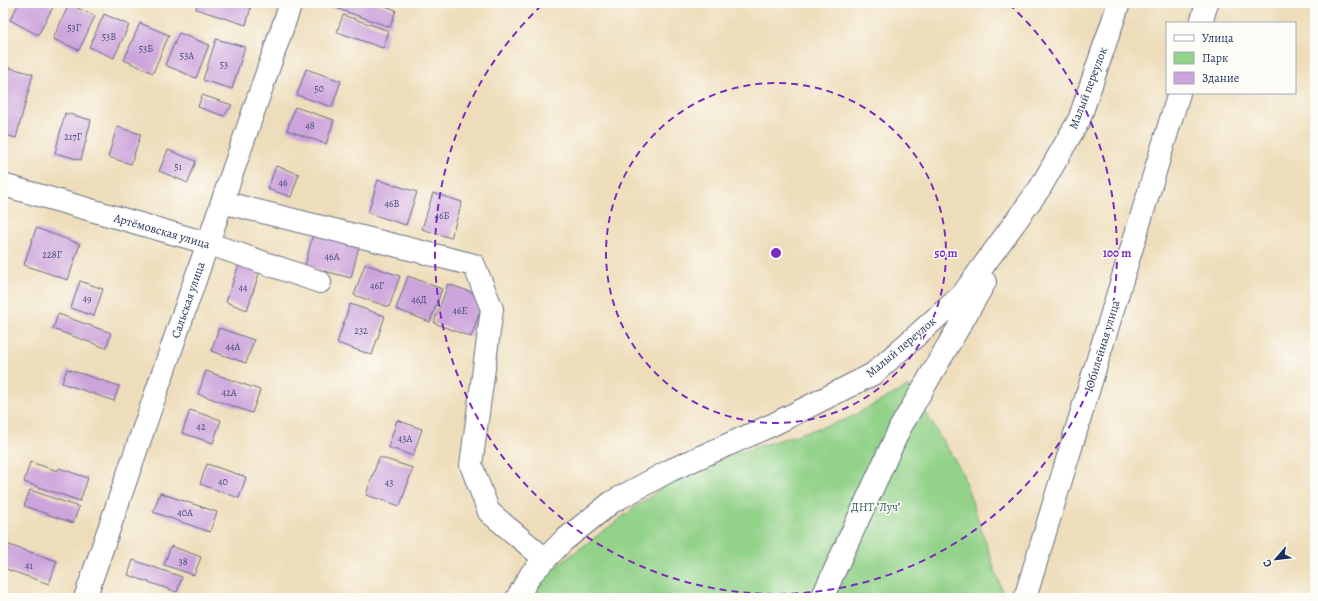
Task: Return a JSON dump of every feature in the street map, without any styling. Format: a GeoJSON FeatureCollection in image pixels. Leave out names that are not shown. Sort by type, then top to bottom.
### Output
{"type":"FeatureCollection","features":[{"type":"Feature","properties":{"kind":"street","name":"Сальская улица"},"geometry":{"type":"LineString","coordinates":[[85,598],[291,3]]}},
{"type":"Feature","properties":{"kind":"street","name":"Малый переулок"},"geometry":{"type":"LineString","coordinates":[[517,598],[538,567],[563,540],[612,502],[671,470],[772,425],[873,374],[962,295],[1040,188],[1079,120],[1119,3]]}},
{"type":"Feature","properties":{"kind":"street"},"geometry":{"type":"LineString","coordinates":[[1201,22],[1207,3]]}},
{"type":"Feature","properties":{"kind":"street","name":"Юбилейная улица"},"geometry":{"type":"LineString","coordinates":[[1025,598],[1179,94]]}},
{"type":"Feature","properties":{"kind":"street","name":"Артёмовская улица"},"geometry":{"type":"LineString","coordinates":[[3,185],[207,243],[320,282]]}},
{"type":"Feature","properties":{"kind":"street"},"geometry":{"type":"LineString","coordinates":[[822,598],[900,428],[1040,188]]}},
{"type":"Feature","properties":{"kind":"street"},"geometry":{"type":"LineString","coordinates":[[222,202],[474,265],[492,309],[471,465],[489,512],[538,567]]}},
{"type":"Feature","properties":{"kind":"green space","name":"ДНТ \"Луч\""},"geometry":{"type":"Polygon","coordinates":[[[909,386],[962,472],[1003,594],[1012,598],[532,598],[542,577],[688,468],[845,420],[909,386]]]}},
{"type":"Feature","properties":{"kind":"building"},"geometry":{"type":"Polygon","coordinates":[[[19,3],[46,3],[53,7],[38,35],[10,20],[19,3]]]}},
{"type":"Feature","properties":{"kind":"building"},"geometry":{"type":"Polygon","coordinates":[[[198,3],[252,3],[246,25],[196,9],[198,3]]]}},
{"type":"Feature","properties":{"kind":"building"},"geometry":{"type":"Polygon","coordinates":[[[328,3],[377,3],[396,10],[390,27],[327,5],[328,3]]]}},
{"type":"Feature","properties":{"kind":"building"},"geometry":{"type":"Polygon","coordinates":[[[69,4],[95,16],[79,50],[53,39],[69,4]]]}},
{"type":"Feature","properties":{"kind":"building"},"geometry":{"type":"Polygon","coordinates":[[[104,14],[129,25],[114,58],[89,47],[104,14]]]}},
{"type":"Feature","properties":{"kind":"building"},"geometry":{"type":"Polygon","coordinates":[[[343,15],[389,31],[383,48],[337,32],[343,15]]]}},
{"type":"Feature","properties":{"kind":"building"},"geometry":{"type":"Polygon","coordinates":[[[140,23],[169,35],[153,73],[124,60],[140,23]]]}},
{"type":"Feature","properties":{"kind":"building"},"geometry":{"type":"Polygon","coordinates":[[[179,33],[209,45],[196,78],[165,65],[179,33]]]}},
{"type":"Feature","properties":{"kind":"building"},"geometry":{"type":"Polygon","coordinates":[[[216,39],[245,47],[232,89],[203,80],[216,39]]]}},
{"type":"Feature","properties":{"kind":"building"},"geometry":{"type":"Polygon","coordinates":[[[7,67],[33,74],[16,138],[3,134],[3,80],[7,67]]]}},
{"type":"Feature","properties":{"kind":"building"},"geometry":{"type":"Polygon","coordinates":[[[306,69],[341,81],[332,107],[297,95],[306,69]]]}},
{"type":"Feature","properties":{"kind":"building"},"geometry":{"type":"Polygon","coordinates":[[[202,95],[232,105],[224,116],[198,107],[202,95]]]}},
{"type":"Feature","properties":{"kind":"building"},"geometry":{"type":"Polygon","coordinates":[[[295,107],[334,120],[326,144],[287,130],[295,107]]]}},
{"type":"Feature","properties":{"kind":"building"},"geometry":{"type":"Polygon","coordinates":[[[65,113],[91,120],[81,160],[55,153],[65,113]]]}},
{"type":"Feature","properties":{"kind":"building"},"geometry":{"type":"Polygon","coordinates":[[[117,127],[141,134],[131,164],[108,157],[117,127]]]}},
{"type":"Feature","properties":{"kind":"building"},"geometry":{"type":"Polygon","coordinates":[[[168,150],[196,161],[188,183],[159,171],[168,150]]]}},
{"type":"Feature","properties":{"kind":"building"},"geometry":{"type":"Polygon","coordinates":[[[276,166],[299,174],[291,197],[268,189],[276,166]]]}},
{"type":"Feature","properties":{"kind":"building"},"geometry":{"type":"Polygon","coordinates":[[[378,180],[417,192],[406,225],[368,213],[378,180]]]}},
{"type":"Feature","properties":{"kind":"building"},"geometry":{"type":"Polygon","coordinates":[[[433,193],[462,202],[451,238],[422,229],[433,193]]]}},
{"type":"Feature","properties":{"kind":"building"},"geometry":{"type":"Polygon","coordinates":[[[36,228],[80,244],[68,280],[24,265],[36,228]]]}},
{"type":"Feature","properties":{"kind":"building"},"geometry":{"type":"Polygon","coordinates":[[[313,233],[359,246],[351,278],[305,266],[313,233]]]}},
{"type":"Feature","properties":{"kind":"building"},"geometry":{"type":"Polygon","coordinates":[[[239,264],[260,271],[247,310],[226,302],[239,264]]]}},
{"type":"Feature","properties":{"kind":"building"},"geometry":{"type":"Polygon","coordinates":[[[365,264],[400,276],[389,307],[354,295],[365,264]]]}},
{"type":"Feature","properties":{"kind":"building"},"geometry":{"type":"Polygon","coordinates":[[[408,276],[442,289],[430,322],[396,309],[408,276]]]}},
{"type":"Feature","properties":{"kind":"building"},"geometry":{"type":"Polygon","coordinates":[[[80,281],[103,289],[94,316],[71,308],[80,281]]]}},
{"type":"Feature","properties":{"kind":"building"},"geometry":{"type":"Polygon","coordinates":[[[448,284],[485,297],[471,337],[434,323],[448,284]]]}},
{"type":"Feature","properties":{"kind":"building"},"geometry":{"type":"Polygon","coordinates":[[[350,304],[385,316],[372,355],[337,343],[350,304]]]}},
{"type":"Feature","properties":{"kind":"building"},"geometry":{"type":"Polygon","coordinates":[[[58,314],[111,333],[106,348],[53,329],[58,314]]]}},
{"type":"Feature","properties":{"kind":"building"},"geometry":{"type":"Polygon","coordinates":[[[219,328],[254,340],[246,363],[211,351],[219,328]]]}},
{"type":"Feature","properties":{"kind":"building"},"geometry":{"type":"Polygon","coordinates":[[[67,369],[119,386],[114,401],[62,383],[67,369]]]}},
{"type":"Feature","properties":{"kind":"building"},"geometry":{"type":"Polygon","coordinates":[[[206,371],[260,390],[252,413],[198,394],[206,371]]]}},
{"type":"Feature","properties":{"kind":"building"},"geometry":{"type":"Polygon","coordinates":[[[190,410],[221,420],[213,443],[182,433],[190,410]]]}},
{"type":"Feature","properties":{"kind":"building"},"geometry":{"type":"Polygon","coordinates":[[[397,420],[422,429],[413,456],[388,447],[397,420]]]}},
{"type":"Feature","properties":{"kind":"building"},"geometry":{"type":"Polygon","coordinates":[[[379,457],[413,468],[400,506],[366,495],[379,457]]]}},
{"type":"Feature","properties":{"kind":"building"},"geometry":{"type":"Polygon","coordinates":[[[30,462],[58,471],[59,468],[88,478],[80,501],[24,482],[30,462]]]}},
{"type":"Feature","properties":{"kind":"building"},"geometry":{"type":"Polygon","coordinates":[[[207,464],[246,477],[239,498],[200,484],[207,464]]]}},
{"type":"Feature","properties":{"kind":"building"},"geometry":{"type":"Polygon","coordinates":[[[30,490],[79,507],[73,523],[24,506],[30,490]]]}},
{"type":"Feature","properties":{"kind":"building"},"geometry":{"type":"Polygon","coordinates":[[[160,493],[217,512],[210,532],[153,512],[160,493]]]}},
{"type":"Feature","properties":{"kind":"building"},"geometry":{"type":"Polygon","coordinates":[[[3,543],[57,561],[49,584],[3,568],[3,543]]]}},
{"type":"Feature","properties":{"kind":"building"},"geometry":{"type":"Polygon","coordinates":[[[171,546],[201,557],[194,575],[164,565],[171,546]]]}},
{"type":"Feature","properties":{"kind":"building"},"geometry":{"type":"Polygon","coordinates":[[[133,560],[182,577],[177,592],[128,575],[133,560]]]}}]}
